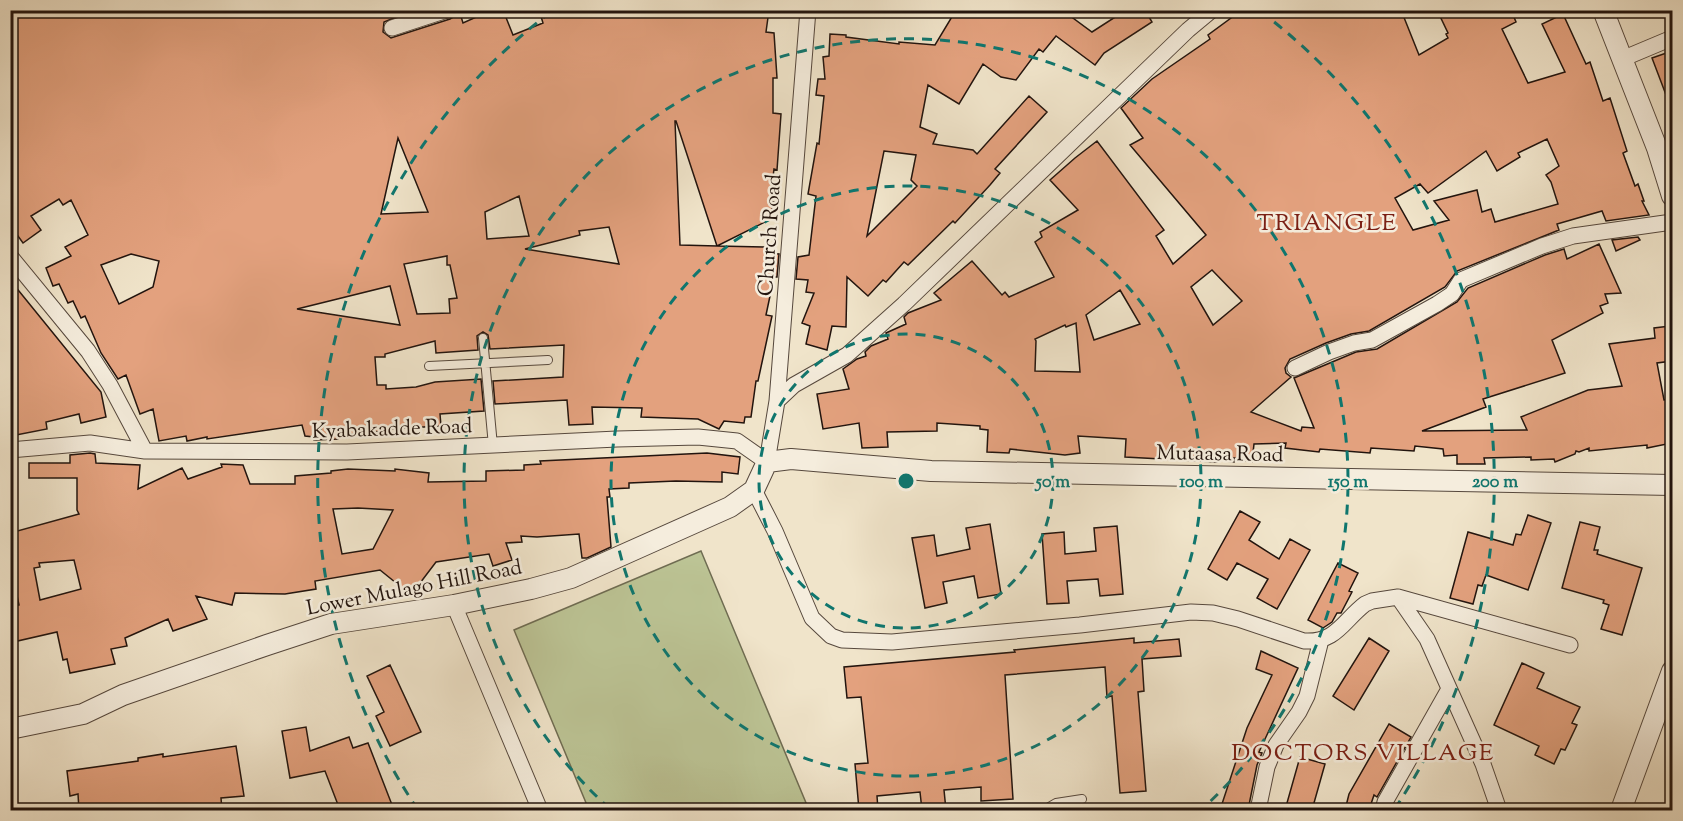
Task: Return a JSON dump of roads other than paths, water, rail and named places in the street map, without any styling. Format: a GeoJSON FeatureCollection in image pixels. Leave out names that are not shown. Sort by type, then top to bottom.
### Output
{"type":"FeatureCollection","features":[{"type":"Feature","properties":{"kind":"street"},"geometry":{"type":"LineString","coordinates":[[392,28],[447,10]]}},
{"type":"Feature","properties":{"kind":"street","name":"Church Road"},"geometry":{"type":"LineString","coordinates":[[767,462],[777,401],[808,10]]}},
{"type":"Feature","properties":{"kind":"street"},"geometry":{"type":"LineString","coordinates":[[777,401],[794,385],[847,355],[896,312],[1188,30],[1212,10]]}},
{"type":"Feature","properties":{"kind":"street"},"geometry":{"type":"LineString","coordinates":[[1603,10],[1657,148],[1672,196]]}},
{"type":"Feature","properties":{"kind":"street"},"geometry":{"type":"LineString","coordinates":[[1622,59],[1672,38]]}},
{"type":"Feature","properties":{"kind":"street"},"geometry":{"type":"LineString","coordinates":[[1295,368],[1329,352],[1372,339],[1437,304],[1452,294],[1461,280],[1542,246],[1573,236],[1672,222]]}},
{"type":"Feature","properties":{"kind":"street"},"geometry":{"type":"LineString","coordinates":[[10,256],[88,351],[115,394],[145,451]]}},
{"type":"Feature","properties":{"kind":"street","name":"Kyabakadde Road"},"geometry":{"type":"LineString","coordinates":[[10,450],[90,443],[145,451],[347,452],[617,439],[720,438],[737,441],[767,462]]}},
{"type":"Feature","properties":{"kind":"street","name":"Mutaasa Road"},"geometry":{"type":"LineString","coordinates":[[767,462],[791,459],[931,471],[1672,485]]}},
{"type":"Feature","properties":{"kind":"street","name":"Lower Mulago Hill Road"},"geometry":{"type":"LineString","coordinates":[[10,729],[83,714],[123,695],[331,624],[453,605],[531,589],[571,578],[730,507],[754,490],[767,462]]}},
{"type":"Feature","properties":{"kind":"street"},"geometry":{"type":"LineString","coordinates":[[754,490],[775,531],[812,618],[831,636],[842,640],[892,642],[1080,625],[1191,612],[1214,613],[1304,641],[1321,640],[1337,632],[1365,604],[1398,597],[1570,645]]}},
{"type":"Feature","properties":{"kind":"street"},"geometry":{"type":"LineString","coordinates":[[1398,597],[1427,639],[1484,764],[1499,810]]}},
{"type":"Feature","properties":{"kind":"street"},"geometry":{"type":"LineString","coordinates":[[453,605],[540,810]]}},
{"type":"Feature","properties":{"kind":"street"},"geometry":{"type":"LineString","coordinates":[[1258,810],[1267,767],[1276,745],[1307,696],[1321,640]]}},
{"type":"Feature","properties":{"kind":"street"},"geometry":{"type":"LineString","coordinates":[[1621,810],[1672,671]]}},
{"type":"Feature","properties":{"kind":"street"},"geometry":{"type":"LineString","coordinates":[[1383,810],[1385,802],[1449,688]]}},
{"type":"Feature","properties":{"kind":"lane"},"geometry":{"type":"LineString","coordinates":[[483,338],[493,446]]}},
{"type":"Feature","properties":{"kind":"lane"},"geometry":{"type":"LineString","coordinates":[[429,366],[548,360]]}},
{"type":"Feature","properties":{"kind":"lane"},"geometry":{"type":"LineString","coordinates":[[1044,810],[1056,803],[1082,799]]}},
{"type":"Feature","properties":{"kind":"district","name":"TRIANGLE"},"geometry":{"type":"Point","coordinates":[1327,222]}},
{"type":"Feature","properties":{"kind":"district","name":"DOCTORS VILLAGE"},"geometry":{"type":"Point","coordinates":[1363,752]}}]}
